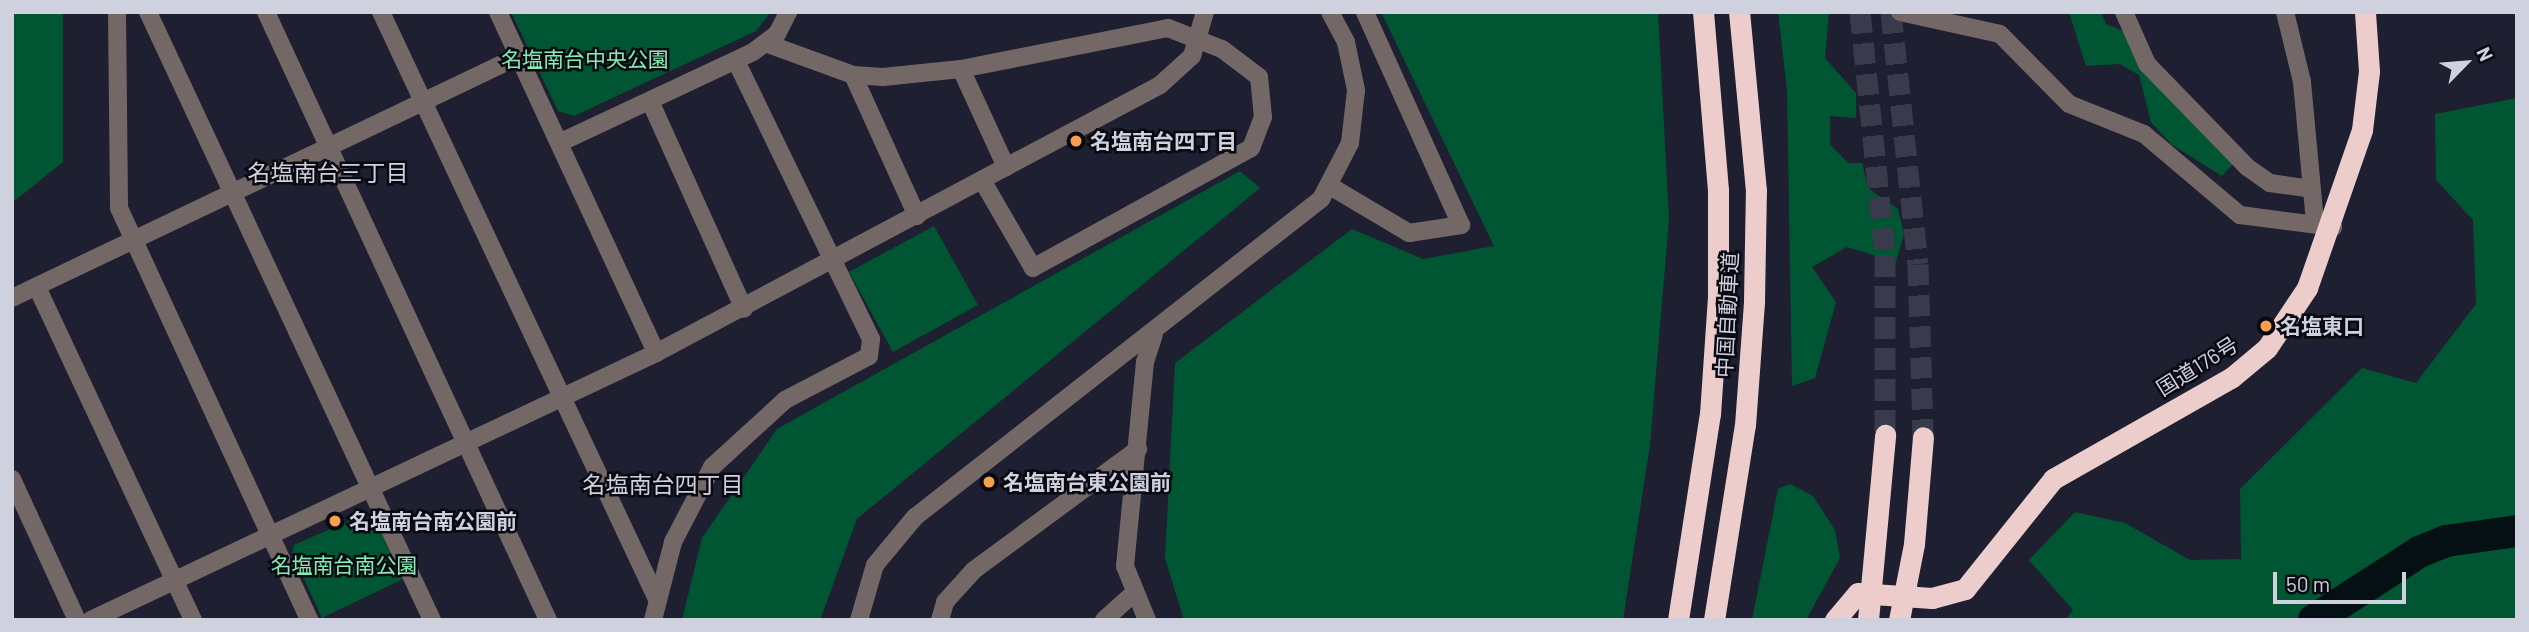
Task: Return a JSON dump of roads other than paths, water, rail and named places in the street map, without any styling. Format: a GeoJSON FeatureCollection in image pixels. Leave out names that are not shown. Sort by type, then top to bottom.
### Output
{"type":"FeatureCollection","features":[{"type":"Feature","properties":{"kind":"highway","name":"中国自動車道"},"geometry":{"type":"LineString","coordinates":[[1678,620],[1710,414],[1718,298],[1718,190],[1703,12]]}},
{"type":"Feature","properties":{"kind":"highway","name":"中国自動車道"},"geometry":{"type":"LineString","coordinates":[[1714,620],[1745,425],[1754,301],[1756,191],[1739,12]]}},
{"type":"Feature","properties":{"kind":"highway","name":"国道176号"},"geometry":{"type":"LineString","coordinates":[[1873,592],[1942,597],[1965,589],[2053,479],[2248,366],[2291,315],[2362,130],[2369,71],[2365,12]]}},
{"type":"Feature","properties":{"kind":"highway"},"geometry":{"type":"LineString","coordinates":[[1868,620],[1873,592],[1885,435]]}},
{"type":"Feature","properties":{"kind":"highway"},"geometry":{"type":"LineString","coordinates":[[1899,620],[1923,437]]}},
{"type":"Feature","properties":{"kind":"highway"},"geometry":{"type":"LineString","coordinates":[[1835,620],[1847,598],[1873,592]]}},
{"type":"Feature","properties":{"kind":"highway"},"geometry":{"type":"LineString","coordinates":[[1904,596],[1906,620]]}},
{"type":"Feature","properties":{"kind":"street"},"geometry":{"type":"LineString","coordinates":[[117,12],[116,184],[131,239],[309,620]]}},
{"type":"Feature","properties":{"kind":"street"},"geometry":{"type":"LineString","coordinates":[[148,12],[372,486],[432,620]]}},
{"type":"Feature","properties":{"kind":"street"},"geometry":{"type":"LineString","coordinates":[[266,12],[548,620]]}},
{"type":"Feature","properties":{"kind":"street"},"geometry":{"type":"LineString","coordinates":[[381,12],[656,597]]}},
{"type":"Feature","properties":{"kind":"street"},"geometry":{"type":"LineString","coordinates":[[498,12],[656,353]]}},
{"type":"Feature","properties":{"kind":"street"},"geometry":{"type":"LineString","coordinates":[[559,144],[768,44],[788,12]]}},
{"type":"Feature","properties":{"kind":"street"},"geometry":{"type":"LineString","coordinates":[[91,620],[563,398],[833,264],[982,180],[1171,79],[1198,38],[1205,12]]}},
{"type":"Feature","properties":{"kind":"street"},"geometry":{"type":"LineString","coordinates":[[859,620],[875,565],[915,517],[1154,335],[1310,211],[1330,186],[1350,143],[1356,90],[1346,42],[1330,12]]}},
{"type":"Feature","properties":{"kind":"street"},"geometry":{"type":"LineString","coordinates":[[1330,186],[1409,233],[1461,225],[1365,12]]}},
{"type":"Feature","properties":{"kind":"street"},"geometry":{"type":"LineString","coordinates":[[1900,12],[2000,34],[2068,104],[2144,134],[2240,215],[2324,224],[2312,189],[2302,82],[2285,12]]}},
{"type":"Feature","properties":{"kind":"street"},"geometry":{"type":"LineString","coordinates":[[2124,12],[2147,64],[2247,167],[2270,183],[2312,189]]}},
{"type":"Feature","properties":{"kind":"street"},"geometry":{"type":"LineString","coordinates":[[768,44],[853,75],[961,69],[1145,29],[1198,38],[1259,77],[1263,117],[1258,137],[1241,156],[1033,268],[982,180]]}},
{"type":"Feature","properties":{"kind":"street"},"geometry":{"type":"LineString","coordinates":[[12,298],[519,56]]}},
{"type":"Feature","properties":{"kind":"street"},"geometry":{"type":"LineString","coordinates":[[653,620],[656,597],[673,542],[712,467],[785,400],[869,356],[871,339],[736,61]]}},
{"type":"Feature","properties":{"kind":"street"},"geometry":{"type":"LineString","coordinates":[[961,69],[1006,167]]}},
{"type":"Feature","properties":{"kind":"street"},"geometry":{"type":"LineString","coordinates":[[853,75],[918,216]]}},
{"type":"Feature","properties":{"kind":"street"},"geometry":{"type":"LineString","coordinates":[[650,101],[744,309]]}},
{"type":"Feature","properties":{"kind":"street"},"geometry":{"type":"LineString","coordinates":[[37,287],[192,620]]}},
{"type":"Feature","properties":{"kind":"street"},"geometry":{"type":"LineString","coordinates":[[1147,620],[1133,593],[1125,566],[1145,362],[1154,335]]}},
{"type":"Feature","properties":{"kind":"street"},"geometry":{"type":"LineString","coordinates":[[940,620],[945,602],[974,570],[1138,449]]}},
{"type":"Feature","properties":{"kind":"street"},"geometry":{"type":"LineString","coordinates":[[12,479],[77,620]]}},
{"type":"Feature","properties":{"kind":"street"},"geometry":{"type":"LineString","coordinates":[[1104,620],[1133,593]]}},
{"type":"Feature","properties":{"kind":"waterway"},"geometry":{"type":"LineString","coordinates":[[2314,620],[2419,552],[2446,541],[2517,531]]}},
{"type":"Feature","properties":{"kind":"tunnel"},"geometry":{"type":"LineString","coordinates":[[1860,12],[1885,255],[1885,435]]}},
{"type":"Feature","properties":{"kind":"tunnel"},"geometry":{"type":"LineString","coordinates":[[1891,12],[1918,264],[1923,437]]}},
{"type":"Feature","properties":{"kind":"place","name":"名塩南台四丁目"},"geometry":{"type":"Point","coordinates":[1076,141]}},
{"type":"Feature","properties":{"kind":"place","name":"名塩東口"},"geometry":{"type":"Point","coordinates":[2266,326]}},
{"type":"Feature","properties":{"kind":"place","name":"名塩南台東公園前"},"geometry":{"type":"Point","coordinates":[989,482]}},
{"type":"Feature","properties":{"kind":"place","name":"名塩南台南公園前"},"geometry":{"type":"Point","coordinates":[335,521]}},
{"type":"Feature","properties":{"kind":"district","name":"名塩南台三丁目"},"geometry":{"type":"Point","coordinates":[328,172]}},
{"type":"Feature","properties":{"kind":"district","name":"名塩南台四丁目"},"geometry":{"type":"Point","coordinates":[663,484]}},
{"type":"Feature","properties":{"kind":"park label","name":"名塩南台中央公園"},"geometry":{"type":"Point","coordinates":[585,59]}},
{"type":"Feature","properties":{"kind":"park label","name":"名塩南台南公園"},"geometry":{"type":"Point","coordinates":[344,565]}}]}
